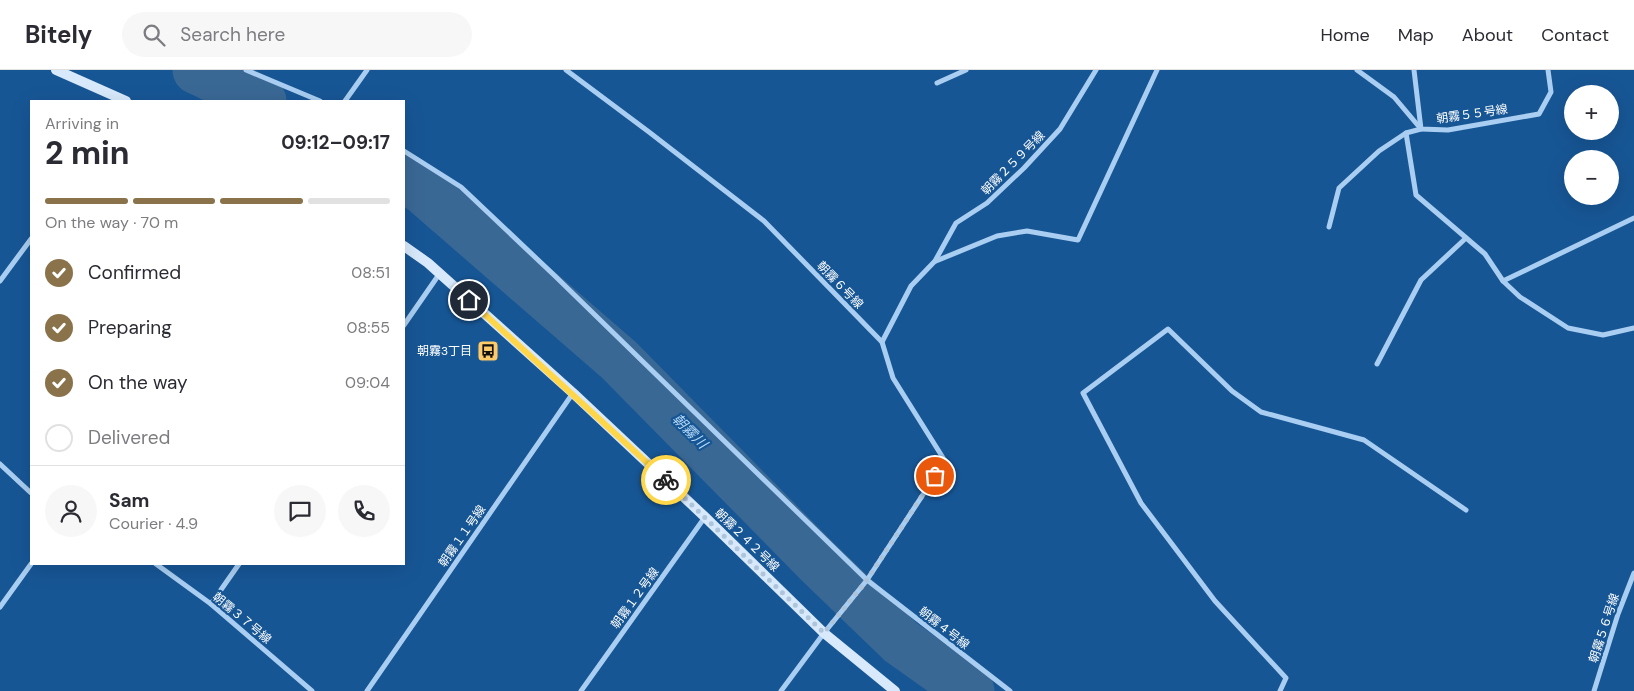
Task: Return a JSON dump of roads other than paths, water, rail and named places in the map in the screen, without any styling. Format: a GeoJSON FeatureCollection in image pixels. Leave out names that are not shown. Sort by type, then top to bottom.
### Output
{"type":"FeatureCollection","features":[{"type":"Feature","properties":{"kind":"street"},"geometry":{"type":"LineString","coordinates":[[56,70],[124,100]]}},
{"type":"Feature","properties":{"kind":"street"},"geometry":{"type":"LineString","coordinates":[[246,70],[318,100]]}},
{"type":"Feature","properties":{"kind":"street"},"geometry":{"type":"LineString","coordinates":[[346,100],[367,70]]}},
{"type":"Feature","properties":{"kind":"street","name":"朝霧６号線"},"geometry":{"type":"LineString","coordinates":[[566,70],[764,221],[882,342],[893,378],[945,461],[867,580]]}},
{"type":"Feature","properties":{"kind":"street"},"geometry":{"type":"LineString","coordinates":[[937,83],[966,70]]}},
{"type":"Feature","properties":{"kind":"street","name":"朝霧２５９号線"},"geometry":{"type":"LineString","coordinates":[[936,261],[956,223],[987,203],[1060,130],[1096,70]]}},
{"type":"Feature","properties":{"kind":"street"},"geometry":{"type":"LineString","coordinates":[[882,342],[911,286],[936,261],[997,236],[1028,231],[1078,240],[1157,70]]}},
{"type":"Feature","properties":{"kind":"street"},"geometry":{"type":"LineString","coordinates":[[1329,227],[1339,188],[1378,151],[1406,134],[1421,129],[1394,97],[1358,70]]}},
{"type":"Feature","properties":{"kind":"street","name":"朝霧５５号線"},"geometry":{"type":"LineString","coordinates":[[1414,70],[1421,129],[1448,130],[1539,114],[1551,92],[1548,70]]}},
{"type":"Feature","properties":{"kind":"street"},"geometry":{"type":"LineString","coordinates":[[1406,134],[1416,195],[1485,254],[1503,280],[1520,297],[1568,328],[1603,335],[1634,328]]}},
{"type":"Feature","properties":{"kind":"street","name":"朝霧４号線"},"geometry":{"type":"LineString","coordinates":[[405,152],[461,187],[556,276],[867,580],[1010,691]]}},
{"type":"Feature","properties":{"kind":"street"},"geometry":{"type":"LineString","coordinates":[[1503,280],[1634,218]]}},
{"type":"Feature","properties":{"kind":"street"},"geometry":{"type":"LineString","coordinates":[[1376,364],[1421,280],[1466,238]]}},
{"type":"Feature","properties":{"kind":"street"},"geometry":{"type":"LineString","coordinates":[[0,281],[30,240]]}},
{"type":"Feature","properties":{"kind":"street","name":"朝霧２４２号線"},"geometry":{"type":"LineString","coordinates":[[405,247],[440,273],[573,393],[705,517],[824,633],[895,691]]}},
{"type":"Feature","properties":{"kind":"street"},"geometry":{"type":"LineString","coordinates":[[405,324],[440,273]]}},
{"type":"Feature","properties":{"kind":"street"},"geometry":{"type":"LineString","coordinates":[[1280,691],[1286,678],[1216,601],[1140,504],[1083,393],[1168,329],[1232,392],[1261,412],[1364,440],[1466,510]]}},
{"type":"Feature","properties":{"kind":"street","name":"朝霧１１号線"},"geometry":{"type":"LineString","coordinates":[[367,691],[573,393]]}},
{"type":"Feature","properties":{"kind":"street"},"geometry":{"type":"LineString","coordinates":[[0,464],[30,492]]}},
{"type":"Feature","properties":{"kind":"street","name":"朝霧１２号線"},"geometry":{"type":"LineString","coordinates":[[581,691],[705,517]]}},
{"type":"Feature","properties":{"kind":"street"},"geometry":{"type":"LineString","coordinates":[[0,607],[30,565]]}},
{"type":"Feature","properties":{"kind":"street","name":"朝霧３７号線"},"geometry":{"type":"LineString","coordinates":[[157,565],[211,604],[312,691]]}},
{"type":"Feature","properties":{"kind":"street"},"geometry":{"type":"LineString","coordinates":[[211,604],[238,565]]}},
{"type":"Feature","properties":{"kind":"street","name":"朝霧５６号線"},"geometry":{"type":"LineString","coordinates":[[1594,691],[1618,614],[1634,572]]}},
{"type":"Feature","properties":{"kind":"street"},"geometry":{"type":"LineString","coordinates":[[782,691],[824,633],[867,580]]}},
{"type":"Feature","properties":{"kind":"waterway","name":"朝霧川"},"geometry":{"type":"LineString","coordinates":[[197,70],[260,100]]}},
{"type":"Feature","properties":{"kind":"waterway","name":"朝霧川"},"geometry":{"type":"LineString","coordinates":[[405,178],[423,190],[619,360],[818,562],[901,642],[970,691]]}},
{"type":"Feature","properties":{"kind":"place","name":"朝霧3丁目"},"geometry":{"type":"Point","coordinates":[488,351]}}]}
